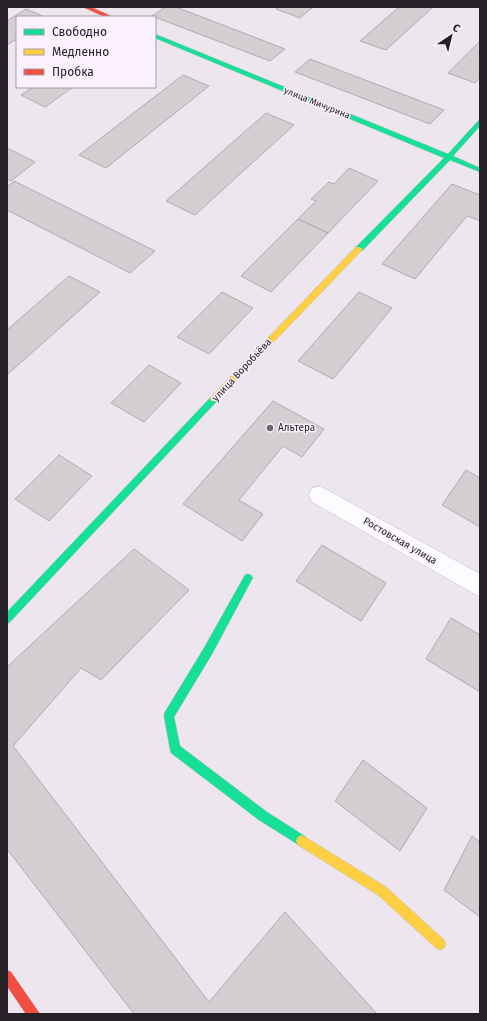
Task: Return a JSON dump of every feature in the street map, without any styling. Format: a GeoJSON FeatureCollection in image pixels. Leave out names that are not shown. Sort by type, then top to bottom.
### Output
{"type":"FeatureCollection","features":[{"type":"Feature","properties":{"kind":"street"},"geometry":{"type":"LineString","coordinates":[[86,7],[108,16]]}},
{"type":"Feature","properties":{"kind":"street","name":"улица Мичурина"},"geometry":{"type":"LineString","coordinates":[[156,36],[480,170]]}},
{"type":"Feature","properties":{"kind":"street","name":"улица Воробьёва"},"geometry":{"type":"LineString","coordinates":[[7,619],[294,314],[449,158],[480,122]]}},
{"type":"Feature","properties":{"kind":"street","name":"Ростовская улица"},"geometry":{"type":"LineString","coordinates":[[320,495],[480,586]]}},
{"type":"Feature","properties":{"kind":"street"},"geometry":{"type":"LineString","coordinates":[[248,578],[208,651],[169,716],[175,749],[263,816],[382,891],[440,944]]}},
{"type":"Feature","properties":{"kind":"street"},"geometry":{"type":"LineString","coordinates":[[7,976],[34,1014]]}},
{"type":"Feature","properties":{"kind":"building"},"geometry":{"type":"Polygon","coordinates":[[[165,7],[176,7],[285,49],[270,61],[156,18],[156,16],[152,16],[165,7]]]}},
{"type":"Feature","properties":{"kind":"building"},"geometry":{"type":"Polygon","coordinates":[[[279,7],[313,7],[300,18],[276,9],[279,7]]]}},
{"type":"Feature","properties":{"kind":"building"},"geometry":{"type":"Polygon","coordinates":[[[399,7],[433,7],[386,50],[360,41],[399,7]]]}},
{"type":"Feature","properties":{"kind":"building"},"geometry":{"type":"Polygon","coordinates":[[[26,9],[43,16],[16,16],[16,40],[7,45],[7,21],[26,9]]]}},
{"type":"Feature","properties":{"kind":"building"},"geometry":{"type":"Polygon","coordinates":[[[480,41],[480,78],[475,83],[448,73],[480,41]]]}},
{"type":"Feature","properties":{"kind":"building"},"geometry":{"type":"Polygon","coordinates":[[[310,59],[444,110],[430,124],[295,72],[310,59]]]}},
{"type":"Feature","properties":{"kind":"building"},"geometry":{"type":"Polygon","coordinates":[[[183,75],[209,86],[106,168],[79,155],[183,75]]]}},
{"type":"Feature","properties":{"kind":"building"},"geometry":{"type":"Polygon","coordinates":[[[32,88],[72,88],[45,107],[21,95],[32,88]]]}},
{"type":"Feature","properties":{"kind":"building"},"geometry":{"type":"Polygon","coordinates":[[[266,113],[294,125],[195,215],[166,201],[266,113]]]}},
{"type":"Feature","properties":{"kind":"building"},"geometry":{"type":"Polygon","coordinates":[[[7,148],[35,162],[11,181],[7,179],[7,148]]]}},
{"type":"Feature","properties":{"kind":"building"},"geometry":{"type":"Polygon","coordinates":[[[349,168],[378,181],[328,233],[298,219],[316,201],[311,199],[329,182],[334,184],[349,168]]]}},
{"type":"Feature","properties":{"kind":"building"},"geometry":{"type":"Polygon","coordinates":[[[14,181],[155,251],[130,273],[7,210],[7,187],[14,181]]]}},
{"type":"Feature","properties":{"kind":"building"},"geometry":{"type":"Polygon","coordinates":[[[452,184],[480,195],[480,221],[467,216],[415,279],[382,264],[452,184]]]}},
{"type":"Feature","properties":{"kind":"building"},"geometry":{"type":"Polygon","coordinates":[[[298,219],[328,233],[271,292],[241,276],[298,219]]]}},
{"type":"Feature","properties":{"kind":"building"},"geometry":{"type":"Polygon","coordinates":[[[69,276],[100,292],[7,375],[7,330],[69,276]]]}},
{"type":"Feature","properties":{"kind":"building"},"geometry":{"type":"Polygon","coordinates":[[[222,292],[253,308],[209,354],[177,337],[222,292]]]}},
{"type":"Feature","properties":{"kind":"building"},"geometry":{"type":"Polygon","coordinates":[[[359,292],[392,308],[333,379],[298,361],[359,292]]]}},
{"type":"Feature","properties":{"kind":"building"},"geometry":{"type":"Polygon","coordinates":[[[149,365],[181,383],[144,422],[111,403],[149,365]]]}},
{"type":"Feature","properties":{"kind":"building"},"geometry":{"type":"Polygon","coordinates":[[[273,401],[324,429],[302,457],[283,446],[239,500],[263,514],[242,541],[183,504],[273,401]]]}},
{"type":"Feature","properties":{"kind":"building"},"geometry":{"type":"Polygon","coordinates":[[[59,455],[92,476],[49,521],[15,499],[59,455]]]}},
{"type":"Feature","properties":{"kind":"building"},"geometry":{"type":"Polygon","coordinates":[[[466,470],[480,478],[480,527],[442,505],[466,470]]]}},
{"type":"Feature","properties":{"kind":"building"},"geometry":{"type":"Polygon","coordinates":[[[322,545],[386,583],[361,621],[296,581],[322,545]]]}},
{"type":"Feature","properties":{"kind":"building"},"geometry":{"type":"Polygon","coordinates":[[[134,549],[189,590],[101,680],[81,668],[13,746],[209,1002],[285,912],[377,1014],[134,1014],[7,849],[7,667],[134,549]]]}},
{"type":"Feature","properties":{"kind":"building"},"geometry":{"type":"Polygon","coordinates":[[[451,618],[480,635],[480,692],[426,659],[451,618]]]}},
{"type":"Feature","properties":{"kind":"building"},"geometry":{"type":"Polygon","coordinates":[[[363,760],[427,808],[400,851],[335,801],[363,760]]]}},
{"type":"Feature","properties":{"kind":"building"},"geometry":{"type":"Polygon","coordinates":[[[472,836],[480,842],[480,917],[444,890],[472,836]]]}},
{"type":"Feature","properties":{"kind":"traffic: fast"},"geometry":{"type":"LineString","coordinates":[[156,36],[480,170]]}},
{"type":"Feature","properties":{"kind":"traffic: fast"},"geometry":{"type":"LineString","coordinates":[[359,249],[449,157],[480,122]]}},
{"type":"Feature","properties":{"kind":"traffic: fast"},"geometry":{"type":"LineString","coordinates":[[7,619],[214,399]]}},
{"type":"Feature","properties":{"kind":"traffic: fast"},"geometry":{"type":"LineString","coordinates":[[248,578],[208,651],[169,716],[175,749],[263,816],[302,841]]}},
{"type":"Feature","properties":{"kind":"traffic: slow"},"geometry":{"type":"LineString","coordinates":[[214,399],[359,249]]}},
{"type":"Feature","properties":{"kind":"traffic: slow"},"geometry":{"type":"LineString","coordinates":[[302,841],[382,891],[440,944]]}},
{"type":"Feature","properties":{"kind":"traffic: jam"},"geometry":{"type":"LineString","coordinates":[[86,7],[108,16]]}},
{"type":"Feature","properties":{"kind":"traffic: jam"},"geometry":{"type":"LineString","coordinates":[[7,976],[34,1014]]}},
{"type":"Feature","properties":{"kind":"place","name":"Альтера"},"geometry":{"type":"Point","coordinates":[270,428]}}]}
